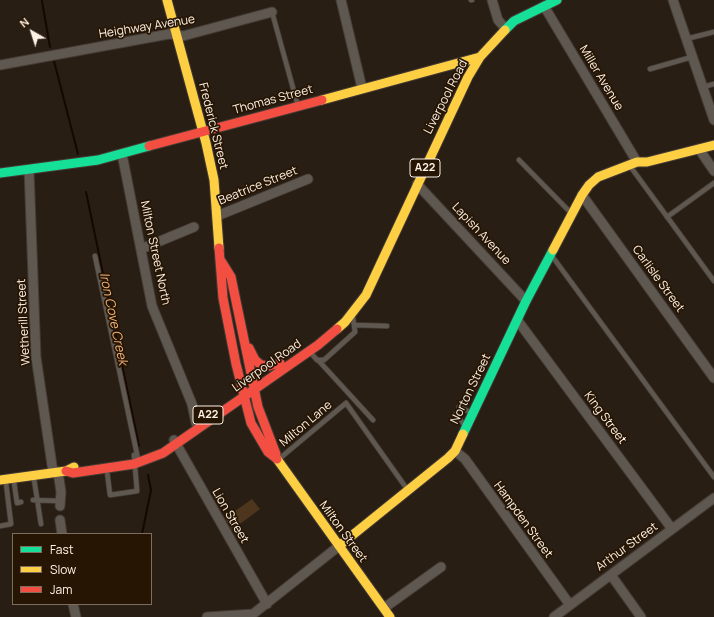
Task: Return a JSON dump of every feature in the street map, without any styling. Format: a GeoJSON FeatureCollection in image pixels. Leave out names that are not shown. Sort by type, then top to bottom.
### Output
{"type":"FeatureCollection","features":[{"type":"Feature","properties":{"kind":"main road","name":"Frederick Street"},"geometry":{"type":"LineString","coordinates":[[167,0],[214,180],[221,261],[220,278],[242,394]]}},
{"type":"Feature","properties":{"kind":"main road","name":"Liverpool Road"},"geometry":{"type":"LineString","coordinates":[[6,479],[59,472],[72,467],[106,465],[157,456],[252,387],[310,351],[332,334],[352,314],[366,294],[468,77],[480,57],[504,28],[525,14],[557,0]]}},
{"type":"Feature","properties":{"kind":"main road","name":"Thomas Street"},"geometry":{"type":"LineString","coordinates":[[0,173],[98,160],[480,57]]}},
{"type":"Feature","properties":{"kind":"main road","name":"Norton Street"},"geometry":{"type":"LineString","coordinates":[[339,546],[455,451],[465,427],[518,321],[526,301],[582,195],[598,177],[633,163],[647,162],[714,145]]}},
{"type":"Feature","properties":{"kind":"main road","name":"Frederick Street"},"geometry":{"type":"LineString","coordinates":[[221,261],[231,277],[252,387]]}},
{"type":"Feature","properties":{"kind":"main road","name":"Liverpool Road"},"geometry":{"type":"LineString","coordinates":[[252,387],[280,363],[339,320],[372,279]]}},
{"type":"Feature","properties":{"kind":"main road"},"geometry":{"type":"LineString","coordinates":[[243,337],[258,363],[268,366],[280,363]]}},
{"type":"Feature","properties":{"kind":"main road","name":"Milton Street"},"geometry":{"type":"LineString","coordinates":[[252,387],[262,421],[274,447],[278,460]]}},
{"type":"Feature","properties":{"kind":"main road","name":"Liverpool Road"},"geometry":{"type":"LineString","coordinates":[[175,442],[196,423],[242,394]]}},
{"type":"Feature","properties":{"kind":"main road","name":"Milton Street"},"geometry":{"type":"LineString","coordinates":[[242,394],[246,410],[257,435],[268,452],[278,460],[390,617]]}},
{"type":"Feature","properties":{"kind":"street"},"geometry":{"type":"LineString","coordinates":[[341,0],[362,88]]}},
{"type":"Feature","properties":{"kind":"street"},"geometry":{"type":"LineString","coordinates":[[492,0],[495,14],[504,28]]}},
{"type":"Feature","properties":{"kind":"street"},"geometry":{"type":"LineString","coordinates":[[673,0],[692,57],[712,107],[714,120]]}},
{"type":"Feature","properties":{"kind":"street","name":"Miller Avenue"},"geometry":{"type":"LineString","coordinates":[[544,6],[633,163]]}},
{"type":"Feature","properties":{"kind":"street","name":"Heighway Avenue"},"geometry":{"type":"LineString","coordinates":[[0,64],[169,34],[184,36],[272,12]]}},
{"type":"Feature","properties":{"kind":"street"},"geometry":{"type":"LineString","coordinates":[[699,149],[714,171]]}},
{"type":"Feature","properties":{"kind":"street","name":"Milton Street North"},"geometry":{"type":"LineString","coordinates":[[122,154],[152,306],[192,404],[196,423]]}},
{"type":"Feature","properties":{"kind":"street","name":"Wetherill Street"},"geometry":{"type":"LineString","coordinates":[[29,170],[36,357],[59,472],[60,503]]}},
{"type":"Feature","properties":{"kind":"street","name":"Beatrice Street"},"geometry":{"type":"LineString","coordinates":[[217,216],[308,179]]}},
{"type":"Feature","properties":{"kind":"street","name":"Lapish Avenue"},"geometry":{"type":"LineString","coordinates":[[417,184],[526,301]]}},
{"type":"Feature","properties":{"kind":"street","name":"Carlisle Street"},"geometry":{"type":"LineString","coordinates":[[582,195],[714,378]]}},
{"type":"Feature","properties":{"kind":"street"},"geometry":{"type":"LineString","coordinates":[[141,249],[194,227]]}},
{"type":"Feature","properties":{"kind":"street","name":"King Street"},"geometry":{"type":"LineString","coordinates":[[518,321],[672,529]]}},
{"type":"Feature","properties":{"kind":"street","name":"Lion Street"},"geometry":{"type":"LineString","coordinates":[[175,442],[267,604]]}},
{"type":"Feature","properties":{"kind":"street","name":"Hampden Street"},"geometry":{"type":"LineString","coordinates":[[455,451],[465,459],[570,605]]}},
{"type":"Feature","properties":{"kind":"street","name":"Arthur Street"},"geometry":{"type":"LineString","coordinates":[[554,617],[714,498]]}},
{"type":"Feature","properties":{"kind":"street"},"geometry":{"type":"LineString","coordinates":[[60,520],[62,533]]}},
{"type":"Feature","properties":{"kind":"street","name":"Norton Street"},"geometry":{"type":"LineString","coordinates":[[207,617],[253,614],[339,546]]}},
{"type":"Feature","properties":{"kind":"street"},"geometry":{"type":"LineString","coordinates":[[384,608],[441,567]]}},
{"type":"Feature","properties":{"kind":"street"},"geometry":{"type":"LineString","coordinates":[[610,575],[641,617]]}},
{"type":"Feature","properties":{"kind":"street"},"geometry":{"type":"LineString","coordinates":[[73,605],[76,617]]}},
{"type":"Feature","properties":{"kind":"lane"},"geometry":{"type":"LineString","coordinates":[[272,12],[298,106]]}},
{"type":"Feature","properties":{"kind":"lane"},"geometry":{"type":"LineString","coordinates":[[686,39],[714,32]]}},
{"type":"Feature","properties":{"kind":"lane"},"geometry":{"type":"LineString","coordinates":[[650,69],[692,57]]}},
{"type":"Feature","properties":{"kind":"lane"},"geometry":{"type":"LineString","coordinates":[[703,87],[714,84]]}},
{"type":"Feature","properties":{"kind":"lane"},"geometry":{"type":"LineString","coordinates":[[519,160],[572,214]]}},
{"type":"Feature","properties":{"kind":"lane"},"geometry":{"type":"LineString","coordinates":[[633,163],[667,217],[714,281]]}},
{"type":"Feature","properties":{"kind":"lane"},"geometry":{"type":"LineString","coordinates":[[667,217],[714,183]]}},
{"type":"Feature","properties":{"kind":"lane"},"geometry":{"type":"LineString","coordinates":[[551,255],[714,477]]}},
{"type":"Feature","properties":{"kind":"lane"},"geometry":{"type":"LineString","coordinates":[[95,256],[136,459],[137,491],[110,495],[106,465]]}},
{"type":"Feature","properties":{"kind":"lane"},"geometry":{"type":"LineString","coordinates":[[352,314],[355,332]]}},
{"type":"Feature","properties":{"kind":"lane"},"geometry":{"type":"LineString","coordinates":[[354,325],[364,324],[387,326]]}},
{"type":"Feature","properties":{"kind":"lane"},"geometry":{"type":"LineString","coordinates":[[318,360],[324,360],[364,324]]}},
{"type":"Feature","properties":{"kind":"lane"},"geometry":{"type":"LineString","coordinates":[[310,351],[373,420]]}},
{"type":"Feature","properties":{"kind":"lane","name":"Milton Lane"},"geometry":{"type":"LineString","coordinates":[[278,460],[346,403],[408,490]]}},
{"type":"Feature","properties":{"kind":"lane"},"geometry":{"type":"LineString","coordinates":[[459,407],[472,413]]}},
{"type":"Feature","properties":{"kind":"lane"},"geometry":{"type":"LineString","coordinates":[[456,414],[465,427]]}},
{"type":"Feature","properties":{"kind":"lane"},"geometry":{"type":"LineString","coordinates":[[34,475],[35,500],[42,524]]}},
{"type":"Feature","properties":{"kind":"lane"},"geometry":{"type":"LineString","coordinates":[[6,479],[19,502]]}},
{"type":"Feature","properties":{"kind":"lane"},"geometry":{"type":"LineString","coordinates":[[0,526],[11,524],[6,479]]}},
{"type":"Feature","properties":{"kind":"lane"},"geometry":{"type":"LineString","coordinates":[[35,500],[60,503]]}},
{"type":"Feature","properties":{"kind":"shaded area"},"geometry":{"type":"Polygon","coordinates":[[[252,499],[260,509],[232,530],[225,518],[252,499]]]}},
{"type":"Feature","properties":{"kind":"waterway","name":"Iron Cove Creek"},"geometry":{"type":"LineString","coordinates":[[42,1],[50,47]]}},
{"type":"Feature","properties":{"kind":"waterway","name":"Iron Cove Creek"},"geometry":{"type":"LineString","coordinates":[[54,61],[78,154]]}},
{"type":"Feature","properties":{"kind":"waterway","name":"Iron Cove Creek"},"geometry":{"type":"LineString","coordinates":[[86,192],[139,446]]}},
{"type":"Feature","properties":{"kind":"waterway","name":"Iron Cove Creek"},"geometry":{"type":"LineString","coordinates":[[142,533],[151,490],[148,475]]}},
{"type":"Feature","properties":{"kind":"traffic: fast"},"geometry":{"type":"LineString","coordinates":[[505,30],[514,21],[557,0]]}},
{"type":"Feature","properties":{"kind":"traffic: fast"},"geometry":{"type":"LineString","coordinates":[[0,173],[98,160],[149,146]]}},
{"type":"Feature","properties":{"kind":"traffic: fast"},"geometry":{"type":"LineString","coordinates":[[463,434],[526,301],[553,250]]}},
{"type":"Feature","properties":{"kind":"traffic: slow"},"geometry":{"type":"LineString","coordinates":[[167,0],[206,143],[214,180],[219,248]]}},
{"type":"Feature","properties":{"kind":"traffic: slow"},"geometry":{"type":"LineString","coordinates":[[337,329],[345,322],[366,295],[468,77],[480,57],[505,30]]}},
{"type":"Feature","properties":{"kind":"traffic: slow"},"geometry":{"type":"LineString","coordinates":[[322,100],[480,57]]}},
{"type":"Feature","properties":{"kind":"traffic: slow"},"geometry":{"type":"LineString","coordinates":[[553,250],[582,195],[589,185],[598,177],[637,162],[647,162],[714,145]]}},
{"type":"Feature","properties":{"kind":"traffic: slow"},"geometry":{"type":"LineString","coordinates":[[339,546],[448,458],[455,451],[463,434]]}},
{"type":"Feature","properties":{"kind":"traffic: slow"},"geometry":{"type":"LineString","coordinates":[[277,459],[390,617]]}},
{"type":"Feature","properties":{"kind":"traffic: slow"},"geometry":{"type":"LineString","coordinates":[[0,480],[66,471],[74,467]]}},
{"type":"Feature","properties":{"kind":"traffic: jam"},"geometry":{"type":"LineString","coordinates":[[149,146],[322,100]]}},
{"type":"Feature","properties":{"kind":"traffic: jam"},"geometry":{"type":"LineString","coordinates":[[219,248],[223,298],[236,364],[251,423],[268,452],[277,459]]}},
{"type":"Feature","properties":{"kind":"traffic: jam"},"geometry":{"type":"LineString","coordinates":[[221,261],[231,277],[258,407],[276,454]]}},
{"type":"Feature","properties":{"kind":"traffic: jam"},"geometry":{"type":"LineString","coordinates":[[66,471],[73,473],[134,464],[163,453],[318,345],[337,329]]}},
{"type":"Feature","properties":{"kind":"traffic: jam"},"geometry":{"type":"LineString","coordinates":[[249,348],[255,360],[261,365],[269,366],[280,363]]}}]}
